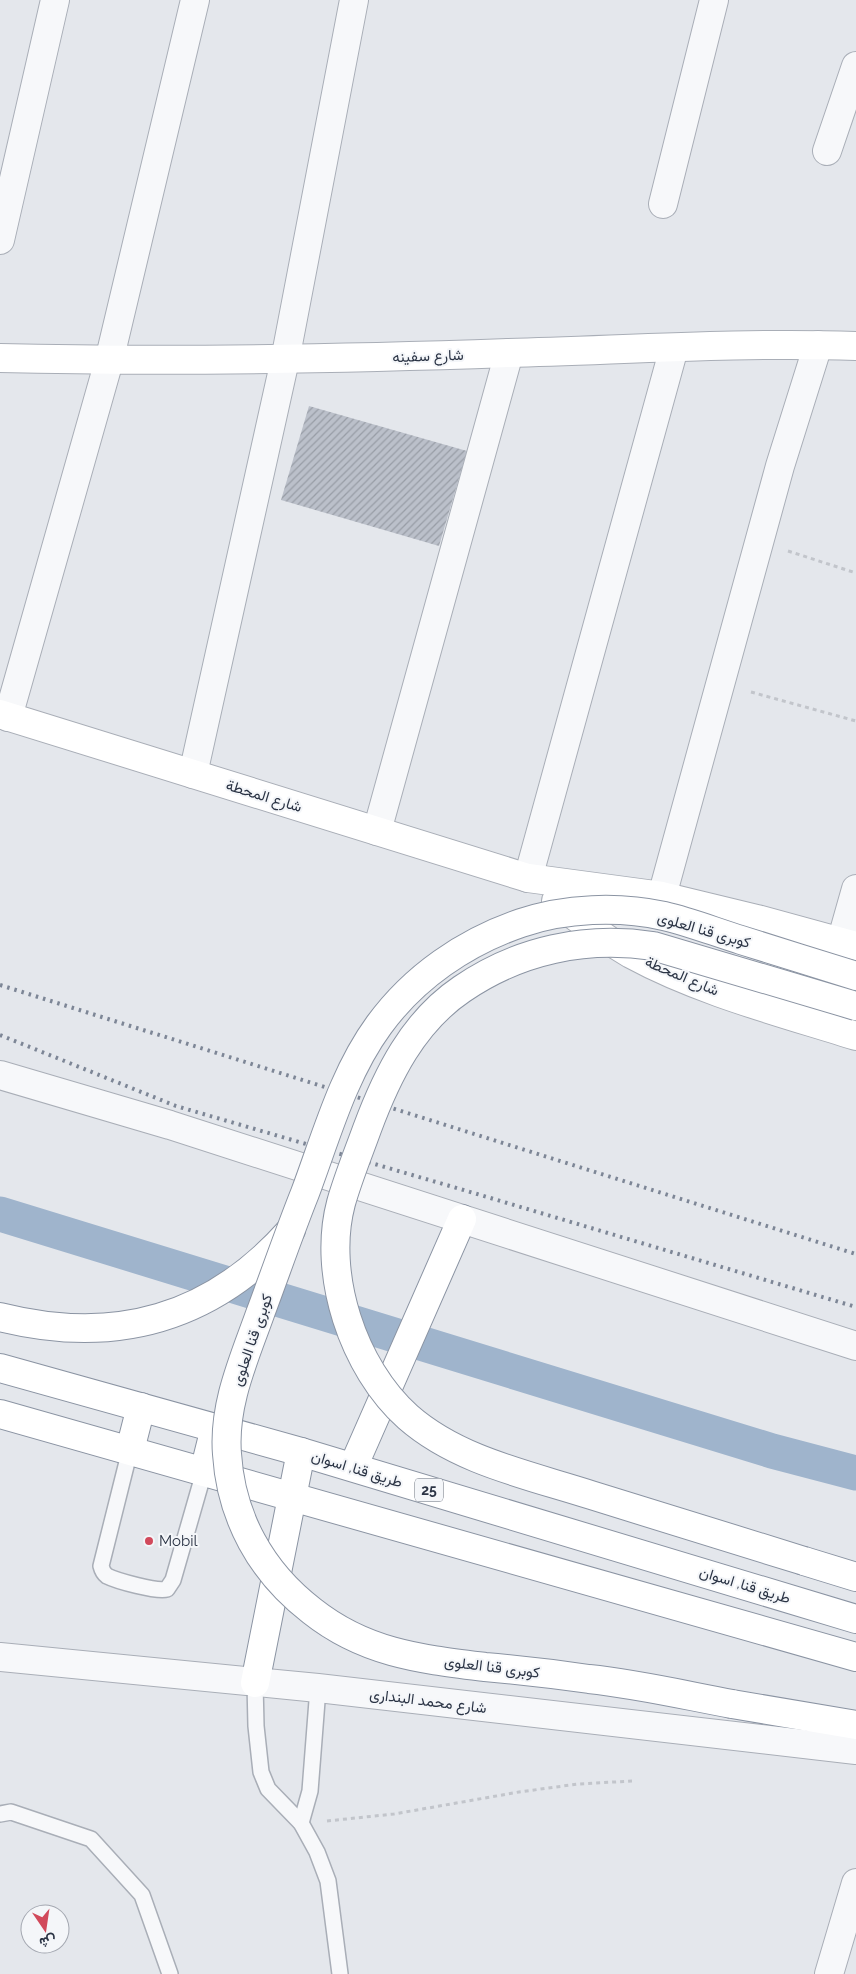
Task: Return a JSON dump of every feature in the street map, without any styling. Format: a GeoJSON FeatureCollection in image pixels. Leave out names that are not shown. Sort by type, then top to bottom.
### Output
{"type":"FeatureCollection","features":[{"type":"Feature","properties":{"kind":"main road","name":"شارع سفينه"},"geometry":{"type":"LineString","coordinates":[[0,358],[109,361],[285,360],[818,344],[856,346]]}},
{"type":"Feature","properties":{"kind":"main road","name":"شارع المحطة"},"geometry":{"type":"LineString","coordinates":[[4,715],[528,878],[662,896],[849,944]]}},
{"type":"Feature","properties":{"kind":"main road","name":"شارع المحطة"},"geometry":{"type":"LineString","coordinates":[[528,878],[577,918],[630,953],[687,981],[856,1036]]}},
{"type":"Feature","properties":{"kind":"main road","name":"كوبرى قنا العلوى"},"geometry":{"type":"LineString","coordinates":[[856,976],[662,916],[616,910],[569,912],[524,922],[481,939],[441,963],[406,994],[380,1023],[359,1056],[291,1230],[238,1374],[229,1411],[226,1449],[230,1487],[242,1523],[260,1558],[284,1587],[313,1612],[350,1636],[392,1652],[436,1661],[595,1679],[856,1725]]}},
{"type":"Feature","properties":{"kind":"main road","name":"كوبرى قنا العلوى"},"geometry":{"type":"LineString","coordinates":[[856,1006],[653,946],[623,942],[592,942],[562,947],[526,956],[492,970],[460,990],[432,1014],[408,1042],[389,1074],[340,1204],[335,1243],[340,1291],[346,1319],[361,1355],[382,1387],[407,1416],[440,1440],[496,1464],[856,1577]]}},
{"type":"Feature","properties":{"kind":"main road"},"geometry":{"type":"LineString","coordinates":[[353,1467],[462,1219]]}},
{"type":"Feature","properties":{"kind":"main road"},"geometry":{"type":"LineString","coordinates":[[0,1317],[49,1326],[85,1328],[120,1326],[155,1320],[186,1309],[230,1285],[269,1254],[291,1230]]}},
{"type":"Feature","properties":{"kind":"main road","name":"طريق قنا, اسوان"},"geometry":{"type":"LineString","coordinates":[[0,1368],[353,1467],[856,1619]]}},
{"type":"Feature","properties":{"kind":"main road"},"geometry":{"type":"LineString","coordinates":[[130,1450],[140,1407]]}},
{"type":"Feature","properties":{"kind":"main road"},"geometry":{"type":"LineString","coordinates":[[0,1414],[856,1657]]}},
{"type":"Feature","properties":{"kind":"main road"},"geometry":{"type":"LineString","coordinates":[[204,1472],[215,1428]]}},
{"type":"Feature","properties":{"kind":"main road"},"geometry":{"type":"LineString","coordinates":[[255,1682],[301,1452]]}},
{"type":"Feature","properties":{"kind":"street"},"geometry":{"type":"LineString","coordinates":[[0,240],[55,0]]}},
{"type":"Feature","properties":{"kind":"street"},"geometry":{"type":"LineString","coordinates":[[4,715],[109,361],[195,0]]}},
{"type":"Feature","properties":{"kind":"street"},"geometry":{"type":"LineString","coordinates":[[193,774],[285,360],[354,0]]}},
{"type":"Feature","properties":{"kind":"street"},"geometry":{"type":"LineString","coordinates":[[663,204],[714,0]]}},
{"type":"Feature","properties":{"kind":"street"},"geometry":{"type":"LineString","coordinates":[[827,151],[856,66]]}},
{"type":"Feature","properties":{"kind":"street"},"geometry":{"type":"LineString","coordinates":[[662,896],[761,542],[780,466],[818,344]]}},
{"type":"Feature","properties":{"kind":"street"},"geometry":{"type":"LineString","coordinates":[[528,878],[674,348]]}},
{"type":"Feature","properties":{"kind":"street"},"geometry":{"type":"LineString","coordinates":[[377,831],[509,353]]}},
{"type":"Feature","properties":{"kind":"street"},"geometry":{"type":"LineString","coordinates":[[849,944],[856,889]]}},
{"type":"Feature","properties":{"kind":"street"},"geometry":{"type":"LineString","coordinates":[[0,1075],[170,1125],[856,1346]]}},
{"type":"Feature","properties":{"kind":"street","name":"شارع محمد البندارى"},"geometry":{"type":"LineString","coordinates":[[0,1657],[318,1688],[856,1750]]}},
{"type":"Feature","properties":{"kind":"street"},"geometry":{"type":"LineString","coordinates":[[829,1974],[856,1883]]}},
{"type":"Feature","properties":{"kind":"lane"},"geometry":{"type":"LineString","coordinates":[[130,1450],[101,1566],[102,1570],[109,1577],[156,1590],[167,1589],[173,1580],[204,1472]]}},
{"type":"Feature","properties":{"kind":"lane"},"geometry":{"type":"LineString","coordinates":[[255,1682],[256,1726],[261,1772],[268,1789],[301,1823],[317,1852],[328,1881],[340,1974]]}},
{"type":"Feature","properties":{"kind":"lane"},"geometry":{"type":"LineString","coordinates":[[301,1823],[310,1791],[318,1688]]}},
{"type":"Feature","properties":{"kind":"lane"},"geometry":{"type":"LineString","coordinates":[[0,1814],[11,1812],[91,1838],[142,1895],[170,1974]]}},
{"type":"Feature","properties":{"kind":"path"},"geometry":{"type":"LineString","coordinates":[[761,542],[856,573]]}},
{"type":"Feature","properties":{"kind":"path"},"geometry":{"type":"LineString","coordinates":[[721,684],[856,721]]}},
{"type":"Feature","properties":{"kind":"path"},"geometry":{"type":"LineString","coordinates":[[301,1823],[394,1814],[544,1789],[632,1781]]}},
{"type":"Feature","properties":{"kind":"building"},"geometry":{"type":"Polygon","coordinates":[[[309,406],[467,451],[439,546],[281,500],[309,406]]]}},
{"type":"Feature","properties":{"kind":"waterway"},"geometry":{"type":"LineString","coordinates":[[0,1214],[772,1451],[856,1473]]}},
{"type":"Feature","properties":{"kind":"railway"},"geometry":{"type":"LineString","coordinates":[[0,985],[856,1254]]}},
{"type":"Feature","properties":{"kind":"railway"},"geometry":{"type":"LineString","coordinates":[[0,1035],[176,1106],[856,1307]]}},
{"type":"Feature","properties":{"kind":"place","name":"Mobil"},"geometry":{"type":"Point","coordinates":[149,1541]}}]}
